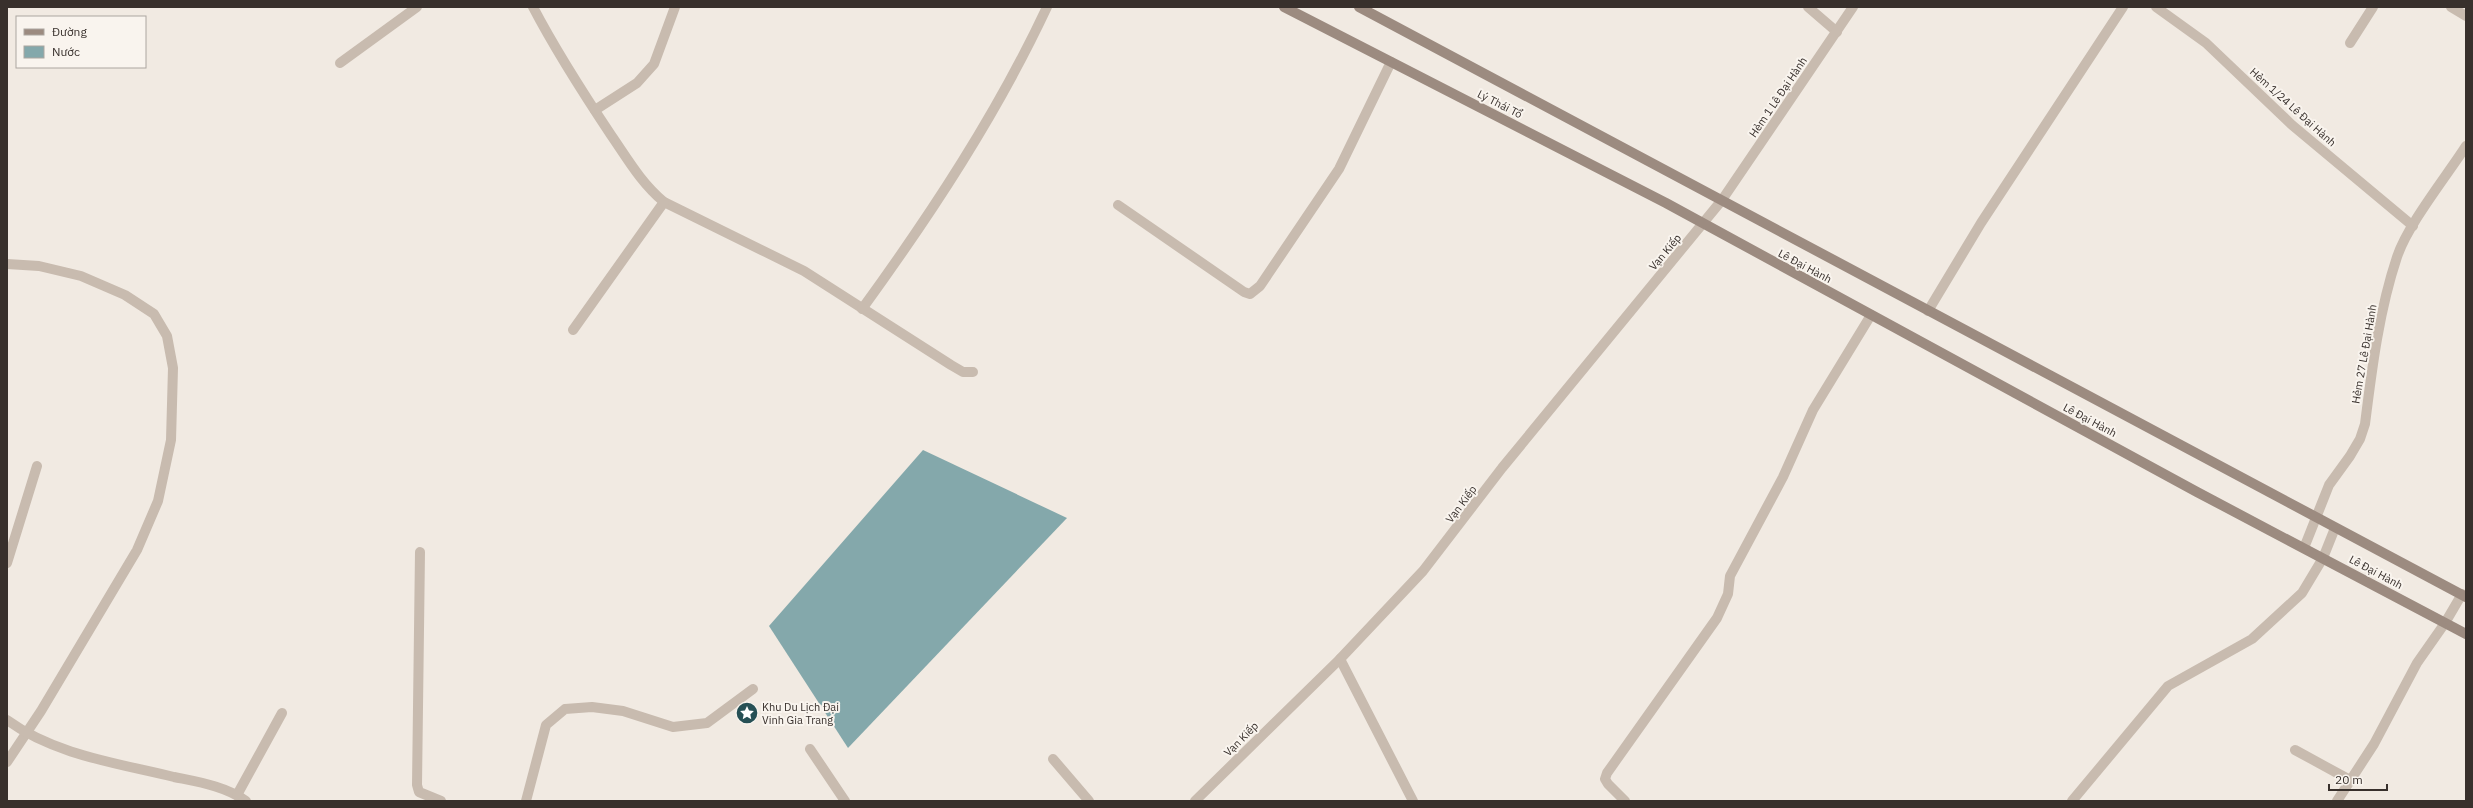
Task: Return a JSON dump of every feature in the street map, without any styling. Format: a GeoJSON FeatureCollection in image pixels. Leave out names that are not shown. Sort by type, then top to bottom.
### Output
{"type":"FeatureCollection","features":[{"type":"Feature","properties":{"kind":"main road","name":"Lý Thái Tổ"},"geometry":{"type":"LineString","coordinates":[[1284,7],[1666,204],[1703,225]]}},
{"type":"Feature","properties":{"kind":"main road","name":"Lý Thái Tổ"},"geometry":{"type":"LineString","coordinates":[[1359,7],[1722,200]]}},
{"type":"Feature","properties":{"kind":"main road","name":"Lê Đại Hành"},"geometry":{"type":"LineString","coordinates":[[1722,200],[2317,519],[2464,596]]}},
{"type":"Feature","properties":{"kind":"main road","name":"Lê Đại Hành"},"geometry":{"type":"LineString","coordinates":[[1703,225],[2466,634]]}},
{"type":"Feature","properties":{"kind":"street"},"geometry":{"type":"LineString","coordinates":[[340,63],[417,7]]}},
{"type":"Feature","properties":{"kind":"street"},"geometry":{"type":"LineString","coordinates":[[533,7],[553,45],[639,176],[664,202],[804,271],[951,366],[963,372],[974,372]]}},
{"type":"Feature","properties":{"kind":"street"},"geometry":{"type":"LineString","coordinates":[[595,110],[637,83],[654,64],[675,7]]}},
{"type":"Feature","properties":{"kind":"street"},"geometry":{"type":"LineString","coordinates":[[862,309],[906,247],[987,121],[1028,47],[1047,7]]}},
{"type":"Feature","properties":{"kind":"street"},"geometry":{"type":"LineString","coordinates":[[1808,7],[1837,32]]}},
{"type":"Feature","properties":{"kind":"street","name":"Hẻm 1 Lê Đại Hành"},"geometry":{"type":"LineString","coordinates":[[1722,200],[1799,84],[1837,32],[1853,7]]}},
{"type":"Feature","properties":{"kind":"street"},"geometry":{"type":"LineString","coordinates":[[1928,311],[1981,223],[2123,7]]}},
{"type":"Feature","properties":{"kind":"street","name":"Hẻm 1/24 Lê Đại Hành"},"geometry":{"type":"LineString","coordinates":[[2156,7],[2206,42],[2292,126],[2413,226]]}},
{"type":"Feature","properties":{"kind":"street"},"geometry":{"type":"LineString","coordinates":[[2350,43],[2373,7]]}},
{"type":"Feature","properties":{"kind":"street"},"geometry":{"type":"LineString","coordinates":[[2451,7],[2466,16]]}},
{"type":"Feature","properties":{"kind":"street"},"geometry":{"type":"LineString","coordinates":[[1118,205],[1244,292],[1250,294],[1260,286],[1328,187],[1390,62]]}},
{"type":"Feature","properties":{"kind":"street","name":"Hẻm 27 Lê Đại Hành"},"geometry":{"type":"LineString","coordinates":[[2304,548],[2317,519],[2329,485],[2360,439],[2365,424],[2380,322],[2397,256],[2413,226],[2466,146]]}},
{"type":"Feature","properties":{"kind":"street","name":"Vạn Kiếp"},"geometry":{"type":"LineString","coordinates":[[1195,801],[1340,659],[1423,571],[1502,468],[1722,200]]}},
{"type":"Feature","properties":{"kind":"street"},"geometry":{"type":"LineString","coordinates":[[573,330],[664,202]]}},
{"type":"Feature","properties":{"kind":"street"},"geometry":{"type":"LineString","coordinates":[[7,264],[39,266],[81,276],[125,295],[154,314],[167,336],[173,368],[171,440],[158,501],[137,550],[26,734],[7,762]]}},
{"type":"Feature","properties":{"kind":"street"},"geometry":{"type":"LineString","coordinates":[[1625,801],[1608,784],[1605,779],[1607,773],[1717,618],[1728,594],[1730,576],[1783,477],[1813,410],[1871,315]]}},
{"type":"Feature","properties":{"kind":"street"},"geometry":{"type":"LineString","coordinates":[[7,563],[37,466]]}},
{"type":"Feature","properties":{"kind":"street"},"geometry":{"type":"LineString","coordinates":[[2072,801],[2168,686],[2263,631],[2302,594],[2322,558],[2335,528]]}},
{"type":"Feature","properties":{"kind":"street"},"geometry":{"type":"LineString","coordinates":[[420,552],[417,785],[419,792],[441,801]]}},
{"type":"Feature","properties":{"kind":"street"},"geometry":{"type":"LineString","coordinates":[[2337,801],[2374,744],[2417,663],[2464,596]]}},
{"type":"Feature","properties":{"kind":"street"},"geometry":{"type":"LineString","coordinates":[[1340,659],[1413,801]]}},
{"type":"Feature","properties":{"kind":"street"},"geometry":{"type":"LineString","coordinates":[[526,801],[546,725],[565,709],[592,707],[623,711],[673,727],[707,723],[753,689]]}},
{"type":"Feature","properties":{"kind":"street"},"geometry":{"type":"LineString","coordinates":[[7,720],[26,734],[71,752],[217,787],[241,798],[282,713]]}},
{"type":"Feature","properties":{"kind":"street"},"geometry":{"type":"LineString","coordinates":[[810,749],[845,801]]}},
{"type":"Feature","properties":{"kind":"street"},"geometry":{"type":"LineString","coordinates":[[2295,750],[2350,780]]}},
{"type":"Feature","properties":{"kind":"street"},"geometry":{"type":"LineString","coordinates":[[1053,759],[1089,801]]}},
{"type":"Feature","properties":{"kind":"water"},"geometry":{"type":"Polygon","coordinates":[[[923,450],[1067,518],[848,748],[769,626],[923,450]]]}},
{"type":"Feature","properties":{"kind":"place","name":"Khu Du Lịch Đại Vinh Gia Trang"},"geometry":{"type":"Point","coordinates":[747,713]}}]}
